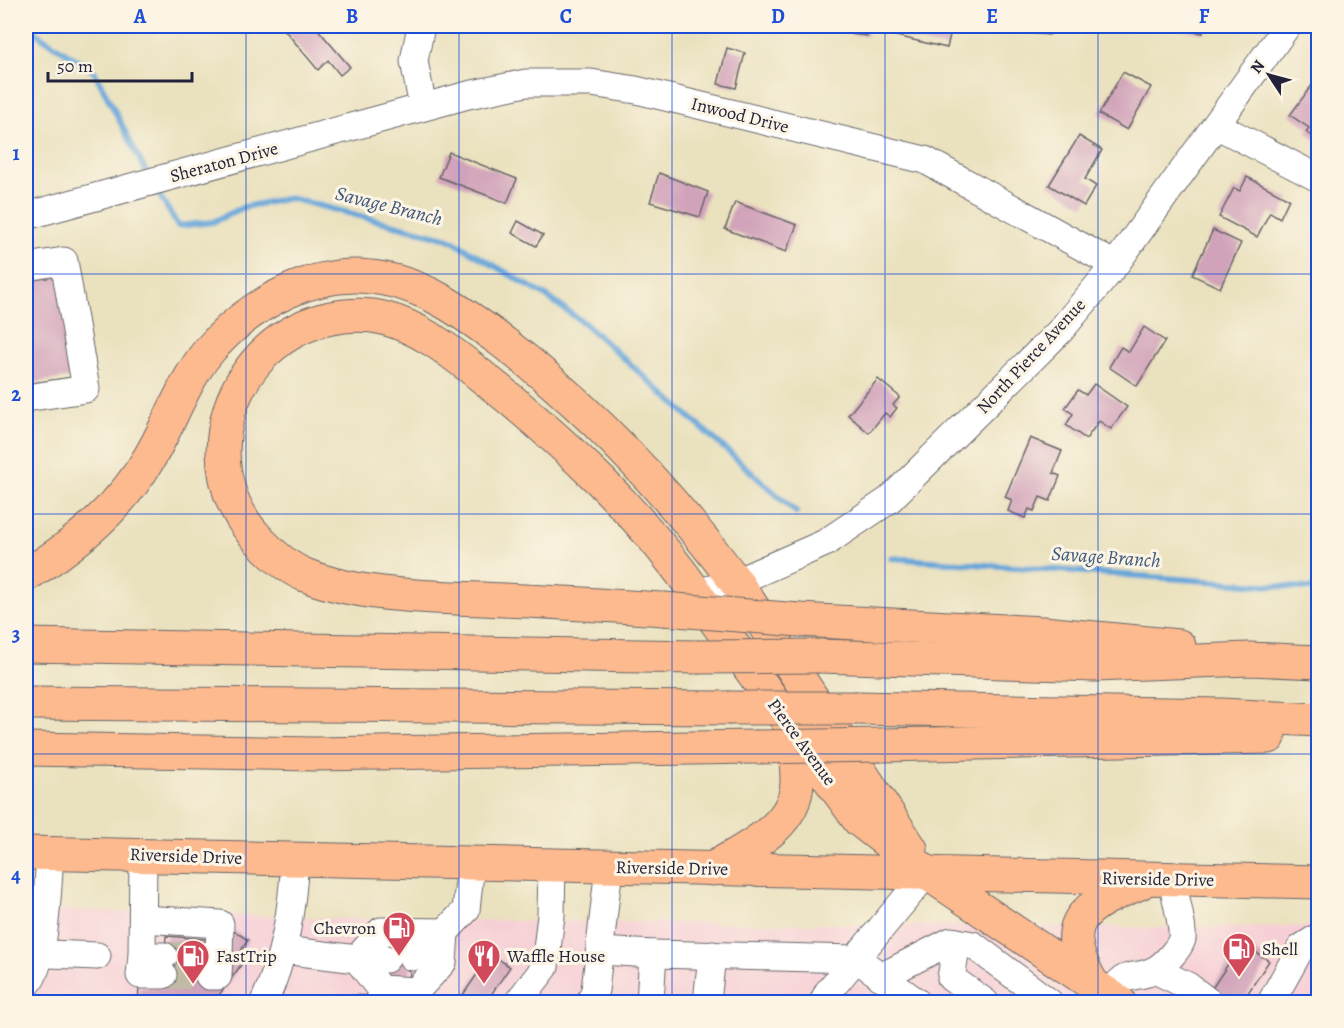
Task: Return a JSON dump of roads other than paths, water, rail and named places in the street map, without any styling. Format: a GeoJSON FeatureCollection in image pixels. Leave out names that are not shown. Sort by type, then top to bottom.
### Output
{"type":"FeatureCollection","features":[{"type":"Feature","properties":{"kind":"main road","name":"Pierce Avenue"},"geometry":{"type":"LineString","coordinates":[[26,575],[54,558],[94,525],[123,496],[148,461],[196,370],[214,344],[255,308],[296,288],[346,276],[371,276],[415,287],[443,300],[530,363],[584,409],[632,456],[690,521],[736,582],[927,873]]}},
{"type":"Feature","properties":{"kind":"main road","name":"Pierce Avenue"},"geometry":{"type":"LineString","coordinates":[[1108,995],[927,873],[859,820],[794,731],[696,593],[639,521],[585,464],[529,414],[425,335],[383,317],[345,315],[313,321],[291,331],[267,349],[240,382],[229,408],[221,445],[224,474],[233,503],[246,527],[268,550],[304,574],[343,585],[413,596],[664,609],[799,621],[1150,642],[1249,658]]}},
{"type":"Feature","properties":{"kind":"main road"},"geometry":{"type":"LineString","coordinates":[[26,645],[697,657],[820,656],[1095,665],[1249,658],[1318,662]]}},
{"type":"Feature","properties":{"kind":"main road"},"geometry":{"type":"LineString","coordinates":[[26,703],[857,708],[1221,715],[1318,720]]}},
{"type":"Feature","properties":{"kind":"main road"},"geometry":{"type":"LineString","coordinates":[[712,869],[772,831],[786,814],[797,784],[794,731]]}},
{"type":"Feature","properties":{"kind":"main road"},"geometry":{"type":"LineString","coordinates":[[26,750],[326,754],[1259,737],[1318,733]]}},
{"type":"Feature","properties":{"kind":"main road","name":"Riverside Drive"},"geometry":{"type":"LineString","coordinates":[[38,853],[1318,882]]}},
{"type":"Feature","properties":{"kind":"main road"},"geometry":{"type":"LineString","coordinates":[[1108,995],[1076,949],[1075,935],[1080,921],[1099,901],[1162,879]]}},
{"type":"Feature","properties":{"kind":"street"},"geometry":{"type":"LineString","coordinates":[[421,26],[414,61],[423,107]]}},
{"type":"Feature","properties":{"kind":"street","name":"North Pierce Avenue"},"geometry":{"type":"LineString","coordinates":[[696,593],[736,582],[825,543],[889,500],[1055,336],[1114,265],[1287,26]]}},
{"type":"Feature","properties":{"kind":"street","name":"Inwood Drive"},"geometry":{"type":"LineString","coordinates":[[423,107],[526,83],[591,83],[636,90],[925,160],[1114,265]]}},
{"type":"Feature","properties":{"kind":"street","name":"Sheraton Drive"},"geometry":{"type":"LineString","coordinates":[[26,216],[423,107]]}},
{"type":"Feature","properties":{"kind":"street"},"geometry":{"type":"LineString","coordinates":[[1216,125],[1318,178]]}},
{"type":"Feature","properties":{"kind":"street"},"geometry":{"type":"LineString","coordinates":[[26,267],[64,261],[86,389],[26,398]]}},
{"type":"Feature","properties":{"kind":"street"},"geometry":{"type":"LineString","coordinates":[[26,985],[35,973],[33,953],[38,853]]}},
{"type":"Feature","properties":{"kind":"street"},"geometry":{"type":"LineString","coordinates":[[143,855],[143,919],[156,962]]}},
{"type":"Feature","properties":{"kind":"street"},"geometry":{"type":"LineString","coordinates":[[264,1002],[283,950],[292,908],[295,859]]}},
{"type":"Feature","properties":{"kind":"street"},"geometry":{"type":"LineString","coordinates":[[412,957],[445,932],[466,910],[471,863]]}},
{"type":"Feature","properties":{"kind":"street"},"geometry":{"type":"LineString","coordinates":[[518,1002],[545,967],[551,915],[552,865]]}},
{"type":"Feature","properties":{"kind":"street"},"geometry":{"type":"LineString","coordinates":[[590,1002],[595,990],[609,867]]}},
{"type":"Feature","properties":{"kind":"street"},"geometry":{"type":"LineString","coordinates":[[823,1002],[927,873]]}},
{"type":"Feature","properties":{"kind":"street"},"geometry":{"type":"LineString","coordinates":[[1108,995],[1116,984],[1128,976],[1155,970],[1173,953],[1182,938],[1162,879]]}},
{"type":"Feature","properties":{"kind":"street"},"geometry":{"type":"LineString","coordinates":[[143,919],[220,924],[212,962]]}},
{"type":"Feature","properties":{"kind":"street"},"geometry":{"type":"LineString","coordinates":[[357,959],[381,931],[445,932]]}},
{"type":"Feature","properties":{"kind":"street"},"geometry":{"type":"LineString","coordinates":[[357,959],[380,988],[416,991],[443,962],[445,932]]}},
{"type":"Feature","properties":{"kind":"street"},"geometry":{"type":"LineString","coordinates":[[1271,1002],[1301,948],[1318,937]]}},
{"type":"Feature","properties":{"kind":"street"},"geometry":{"type":"LineString","coordinates":[[881,976],[951,941],[973,945],[1049,1002]]}},
{"type":"Feature","properties":{"kind":"street"},"geometry":{"type":"LineString","coordinates":[[957,942],[951,978],[984,1002]]}},
{"type":"Feature","properties":{"kind":"street"},"geometry":{"type":"LineString","coordinates":[[283,950],[357,959],[386,959]]}},
{"type":"Feature","properties":{"kind":"street"},"geometry":{"type":"LineString","coordinates":[[600,951],[857,959],[917,1002]]}},
{"type":"Feature","properties":{"kind":"street"},"geometry":{"type":"LineString","coordinates":[[33,953],[96,956]]}},
{"type":"Feature","properties":{"kind":"street"},"geometry":{"type":"LineString","coordinates":[[650,1002],[653,954]]}},
{"type":"Feature","properties":{"kind":"street"},"geometry":{"type":"LineString","coordinates":[[707,1002],[712,955]]}},
{"type":"Feature","properties":{"kind":"street"},"geometry":{"type":"LineString","coordinates":[[1155,970],[1188,986],[1209,1002]]}},
{"type":"Feature","properties":{"kind":"waterway","name":"Savage Branch"},"geometry":{"type":"LineString","coordinates":[[26,27],[94,71],[147,174]]}},
{"type":"Feature","properties":{"kind":"waterway","name":"Savage Branch"},"geometry":{"type":"LineString","coordinates":[[155,188],[178,226],[213,222],[244,207],[290,198],[449,239],[546,296],[584,323],[796,512]]}},
{"type":"Feature","properties":{"kind":"waterway","name":"Savage Branch"},"geometry":{"type":"LineString","coordinates":[[891,558],[1318,589]]}},
{"type":"Feature","properties":{"kind":"tunnel"},"geometry":{"type":"LineString","coordinates":[[164,956],[209,955]]}},
{"type":"Feature","properties":{"kind":"tunnel"},"geometry":{"type":"LineString","coordinates":[[163,975],[209,976]]}},
{"type":"Feature","properties":{"kind":"place","name":"Chevron"},"geometry":{"type":"Point","coordinates":[399,957]}},
{"type":"Feature","properties":{"kind":"place","name":"Shell"},"geometry":{"type":"Point","coordinates":[1239,978]}},
{"type":"Feature","properties":{"kind":"place","name":"FastTrip"},"geometry":{"type":"Point","coordinates":[193,985]}},
{"type":"Feature","properties":{"kind":"place","name":"Waffle House"},"geometry":{"type":"Point","coordinates":[484,985]}}]}
